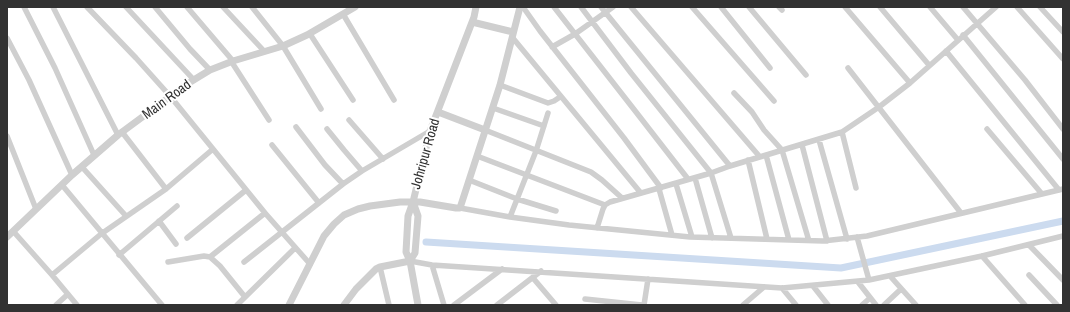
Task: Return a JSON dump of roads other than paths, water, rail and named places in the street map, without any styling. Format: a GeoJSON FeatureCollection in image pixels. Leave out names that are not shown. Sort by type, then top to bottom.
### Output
{"type":"FeatureCollection","features":[{"type":"Feature","properties":{"kind":"street"},"geometry":{"type":"LineString","coordinates":[[24,7],[55,68],[94,155]]}},
{"type":"Feature","properties":{"kind":"street"},"geometry":{"type":"LineString","coordinates":[[53,7],[120,133],[166,189]]}},
{"type":"Feature","properties":{"kind":"street"},"geometry":{"type":"LineString","coordinates":[[87,7],[170,96],[265,213],[310,264]]}},
{"type":"Feature","properties":{"kind":"street"},"geometry":{"type":"LineString","coordinates":[[126,7],[194,80]]}},
{"type":"Feature","properties":{"kind":"street"},"geometry":{"type":"LineString","coordinates":[[155,7],[190,49],[210,70]]}},
{"type":"Feature","properties":{"kind":"street"},"geometry":{"type":"LineString","coordinates":[[187,7],[232,61],[269,120]]}},
{"type":"Feature","properties":{"kind":"street"},"geometry":{"type":"LineString","coordinates":[[223,7],[264,51]]}},
{"type":"Feature","properties":{"kind":"street"},"geometry":{"type":"LineString","coordinates":[[252,7],[283,46],[321,109]]}},
{"type":"Feature","properties":{"kind":"street","name":"Main Road"},"geometry":{"type":"LineString","coordinates":[[7,237],[72,175],[120,133],[194,80],[210,70],[232,61],[283,46],[310,34],[355,7]]}},
{"type":"Feature","properties":{"kind":"street","name":"Johripur Road"},"geometry":{"type":"LineString","coordinates":[[418,305],[410,262],[406,252],[408,216],[413,202],[430,131],[477,7]]}},
{"type":"Feature","properties":{"kind":"street"},"geometry":{"type":"LineString","coordinates":[[460,208],[500,85],[510,33],[520,7]]}},
{"type":"Feature","properties":{"kind":"street"},"geometry":{"type":"LineString","coordinates":[[523,7],[552,47],[624,138],[660,188],[672,236]]}},
{"type":"Feature","properties":{"kind":"street"},"geometry":{"type":"LineString","coordinates":[[554,7],[688,179]]}},
{"type":"Feature","properties":{"kind":"street"},"geometry":{"type":"LineString","coordinates":[[581,7],[631,73],[711,173],[731,238]]}},
{"type":"Feature","properties":{"kind":"street"},"geometry":{"type":"LineString","coordinates":[[601,7],[730,166]]}},
{"type":"Feature","properties":{"kind":"street"},"geometry":{"type":"LineString","coordinates":[[552,47],[575,34],[613,7]]}},
{"type":"Feature","properties":{"kind":"street"},"geometry":{"type":"LineString","coordinates":[[631,7],[763,156],[789,240]]}},
{"type":"Feature","properties":{"kind":"street"},"geometry":{"type":"LineString","coordinates":[[692,7],[774,102]]}},
{"type":"Feature","properties":{"kind":"street"},"geometry":{"type":"LineString","coordinates":[[721,7],[770,68]]}},
{"type":"Feature","properties":{"kind":"street"},"geometry":{"type":"LineString","coordinates":[[749,7],[806,75]]}},
{"type":"Feature","properties":{"kind":"street"},"geometry":{"type":"LineString","coordinates":[[845,7],[910,83]]}},
{"type":"Feature","properties":{"kind":"street"},"geometry":{"type":"LineString","coordinates":[[930,7],[958,40]]}},
{"type":"Feature","properties":{"kind":"street"},"geometry":{"type":"LineString","coordinates":[[963,7],[1025,80],[1063,129]]}},
{"type":"Feature","properties":{"kind":"street"},"geometry":{"type":"LineString","coordinates":[[1017,7],[1063,58]]}},
{"type":"Feature","properties":{"kind":"street"},"geometry":{"type":"LineString","coordinates":[[1040,7],[1063,32]]}},
{"type":"Feature","properties":{"kind":"street"},"geometry":{"type":"LineString","coordinates":[[883,8],[929,65]]}},
{"type":"Feature","properties":{"kind":"street"},"geometry":{"type":"LineString","coordinates":[[597,228],[605,205],[610,202],[640,192],[676,184],[748,160],[842,132],[910,83],[993,8]]}},
{"type":"Feature","properties":{"kind":"street"},"geometry":{"type":"LineString","coordinates":[[343,14],[394,100]]}},
{"type":"Feature","properties":{"kind":"street"},"geometry":{"type":"LineString","coordinates":[[473,19],[510,33],[640,192]]}},
{"type":"Feature","properties":{"kind":"street"},"geometry":{"type":"LineString","coordinates":[[310,34],[354,100]]}},
{"type":"Feature","properties":{"kind":"street"},"geometry":{"type":"LineString","coordinates":[[964,35],[1063,159]]}},
{"type":"Feature","properties":{"kind":"street"},"geometry":{"type":"LineString","coordinates":[[7,38],[29,80],[72,175]]}},
{"type":"Feature","properties":{"kind":"street"},"geometry":{"type":"LineString","coordinates":[[289,305],[324,236],[344,215],[370,206],[400,202],[413,202],[460,208],[510,217],[672,236],[827,241],[857,238],[1061,189],[946,51]]}},
{"type":"Feature","properties":{"kind":"street"},"geometry":{"type":"LineString","coordinates":[[848,68],[961,213]]}},
{"type":"Feature","properties":{"kind":"street"},"geometry":{"type":"LineString","coordinates":[[500,85],[548,102],[554,101],[560,96]]}},
{"type":"Feature","properties":{"kind":"street"},"geometry":{"type":"LineString","coordinates":[[734,93],[752,112],[764,130],[782,150],[809,241]]}},
{"type":"Feature","properties":{"kind":"street"},"geometry":{"type":"LineString","coordinates":[[493,108],[544,126]]}},
{"type":"Feature","properties":{"kind":"street"},"geometry":{"type":"LineString","coordinates":[[438,112],[591,172],[622,198]]}},
{"type":"Feature","properties":{"kind":"street"},"geometry":{"type":"LineString","coordinates":[[510,217],[536,151],[548,113]]}},
{"type":"Feature","properties":{"kind":"street"},"geometry":{"type":"LineString","coordinates":[[349,120],[383,159]]}},
{"type":"Feature","properties":{"kind":"street"},"geometry":{"type":"LineString","coordinates":[[296,127],[325,165],[343,184]]}},
{"type":"Feature","properties":{"kind":"street"},"geometry":{"type":"LineString","coordinates":[[987,128],[1042,194]]}},
{"type":"Feature","properties":{"kind":"street"},"geometry":{"type":"LineString","coordinates":[[328,129],[362,170]]}},
{"type":"Feature","properties":{"kind":"street"},"geometry":{"type":"LineString","coordinates":[[244,262],[362,170],[430,131]]}},
{"type":"Feature","properties":{"kind":"street"},"geometry":{"type":"LineString","coordinates":[[842,132],[856,188]]}},
{"type":"Feature","properties":{"kind":"street"},"geometry":{"type":"LineString","coordinates":[[7,136],[36,209]]}},
{"type":"Feature","properties":{"kind":"street"},"geometry":{"type":"LineString","coordinates":[[819,140],[847,239]]}},
{"type":"Feature","properties":{"kind":"street"},"geometry":{"type":"LineString","coordinates":[[272,145],[319,203]]}},
{"type":"Feature","properties":{"kind":"street"},"geometry":{"type":"LineString","coordinates":[[802,145],[827,241]]}},
{"type":"Feature","properties":{"kind":"street"},"geometry":{"type":"LineString","coordinates":[[52,275],[102,234],[166,189],[213,149]]}},
{"type":"Feature","properties":{"kind":"street"},"geometry":{"type":"LineString","coordinates":[[477,156],[605,205]]}},
{"type":"Feature","properties":{"kind":"street"},"geometry":{"type":"LineString","coordinates":[[748,160],[767,239]]}},
{"type":"Feature","properties":{"kind":"street"},"geometry":{"type":"LineString","coordinates":[[82,167],[126,216]]}},
{"type":"Feature","properties":{"kind":"street"},"geometry":{"type":"LineString","coordinates":[[695,178],[712,238]]}},
{"type":"Feature","properties":{"kind":"street"},"geometry":{"type":"LineString","coordinates":[[469,180],[518,199],[556,211]]}},
{"type":"Feature","properties":{"kind":"street"},"geometry":{"type":"LineString","coordinates":[[676,184],[692,237]]}},
{"type":"Feature","properties":{"kind":"street"},"geometry":{"type":"LineString","coordinates":[[62,185],[162,305]]}},
{"type":"Feature","properties":{"kind":"street"},"geometry":{"type":"LineString","coordinates":[[187,238],[246,190]]}},
{"type":"Feature","properties":{"kind":"street"},"geometry":{"type":"LineString","coordinates":[[410,262],[415,253],[418,216],[413,202]]}},
{"type":"Feature","properties":{"kind":"street"},"geometry":{"type":"LineString","coordinates":[[119,255],[177,206]]}},
{"type":"Feature","properties":{"kind":"street"},"geometry":{"type":"LineString","coordinates":[[210,257],[265,213]]}},
{"type":"Feature","properties":{"kind":"street"},"geometry":{"type":"LineString","coordinates":[[159,222],[176,244]]}},
{"type":"Feature","properties":{"kind":"street"},"geometry":{"type":"LineString","coordinates":[[13,231],[77,305]]}},
{"type":"Feature","properties":{"kind":"street"},"geometry":{"type":"LineString","coordinates":[[344,305],[356,289],[380,267],[410,262],[432,265],[782,288],[869,280],[982,256],[1063,236]]}},
{"type":"Feature","properties":{"kind":"street"},"geometry":{"type":"LineString","coordinates":[[857,238],[869,280]]}},
{"type":"Feature","properties":{"kind":"street"},"geometry":{"type":"LineString","coordinates":[[1029,245],[1063,280]]}},
{"type":"Feature","properties":{"kind":"street"},"geometry":{"type":"LineString","coordinates":[[237,305],[295,248]]}},
{"type":"Feature","properties":{"kind":"street"},"geometry":{"type":"LineString","coordinates":[[168,262],[204,256],[210,257],[220,266],[245,297]]}},
{"type":"Feature","properties":{"kind":"street"},"geometry":{"type":"LineString","coordinates":[[982,256],[1025,305]]}},
{"type":"Feature","properties":{"kind":"street"},"geometry":{"type":"LineString","coordinates":[[432,265],[444,305]]}},
{"type":"Feature","properties":{"kind":"street"},"geometry":{"type":"LineString","coordinates":[[380,267],[389,305]]}},
{"type":"Feature","properties":{"kind":"street"},"geometry":{"type":"LineString","coordinates":[[454,305],[502,269]]}},
{"type":"Feature","properties":{"kind":"street"},"geometry":{"type":"LineString","coordinates":[[497,305],[541,271]]}},
{"type":"Feature","properties":{"kind":"street"},"geometry":{"type":"LineString","coordinates":[[1028,275],[1057,305]]}},
{"type":"Feature","properties":{"kind":"street"},"geometry":{"type":"LineString","coordinates":[[890,276],[916,305]]}},
{"type":"Feature","properties":{"kind":"street"},"geometry":{"type":"LineString","coordinates":[[533,278],[556,305]]}},
{"type":"Feature","properties":{"kind":"street"},"geometry":{"type":"LineString","coordinates":[[585,299],[643,305],[648,278]]}},
{"type":"Feature","properties":{"kind":"street"},"geometry":{"type":"LineString","coordinates":[[858,282],[876,305]]}},
{"type":"Feature","properties":{"kind":"street"},"geometry":{"type":"LineString","coordinates":[[813,286],[828,305]]}},
{"type":"Feature","properties":{"kind":"street"},"geometry":{"type":"LineString","coordinates":[[743,305],[764,287]]}},
{"type":"Feature","properties":{"kind":"street"},"geometry":{"type":"LineString","coordinates":[[782,288],[796,305]]}},
{"type":"Feature","properties":{"kind":"street"},"geometry":{"type":"LineString","coordinates":[[884,305],[901,289]]}},
{"type":"Feature","properties":{"kind":"street"},"geometry":{"type":"LineString","coordinates":[[56,305],[68,294]]}},
{"type":"Feature","properties":{"kind":"street"},"geometry":{"type":"LineString","coordinates":[[862,305],[870,298]]}},
{"type":"Feature","properties":{"kind":"waterway"},"geometry":{"type":"LineString","coordinates":[[426,242],[841,268],[1063,221]]}}]}
